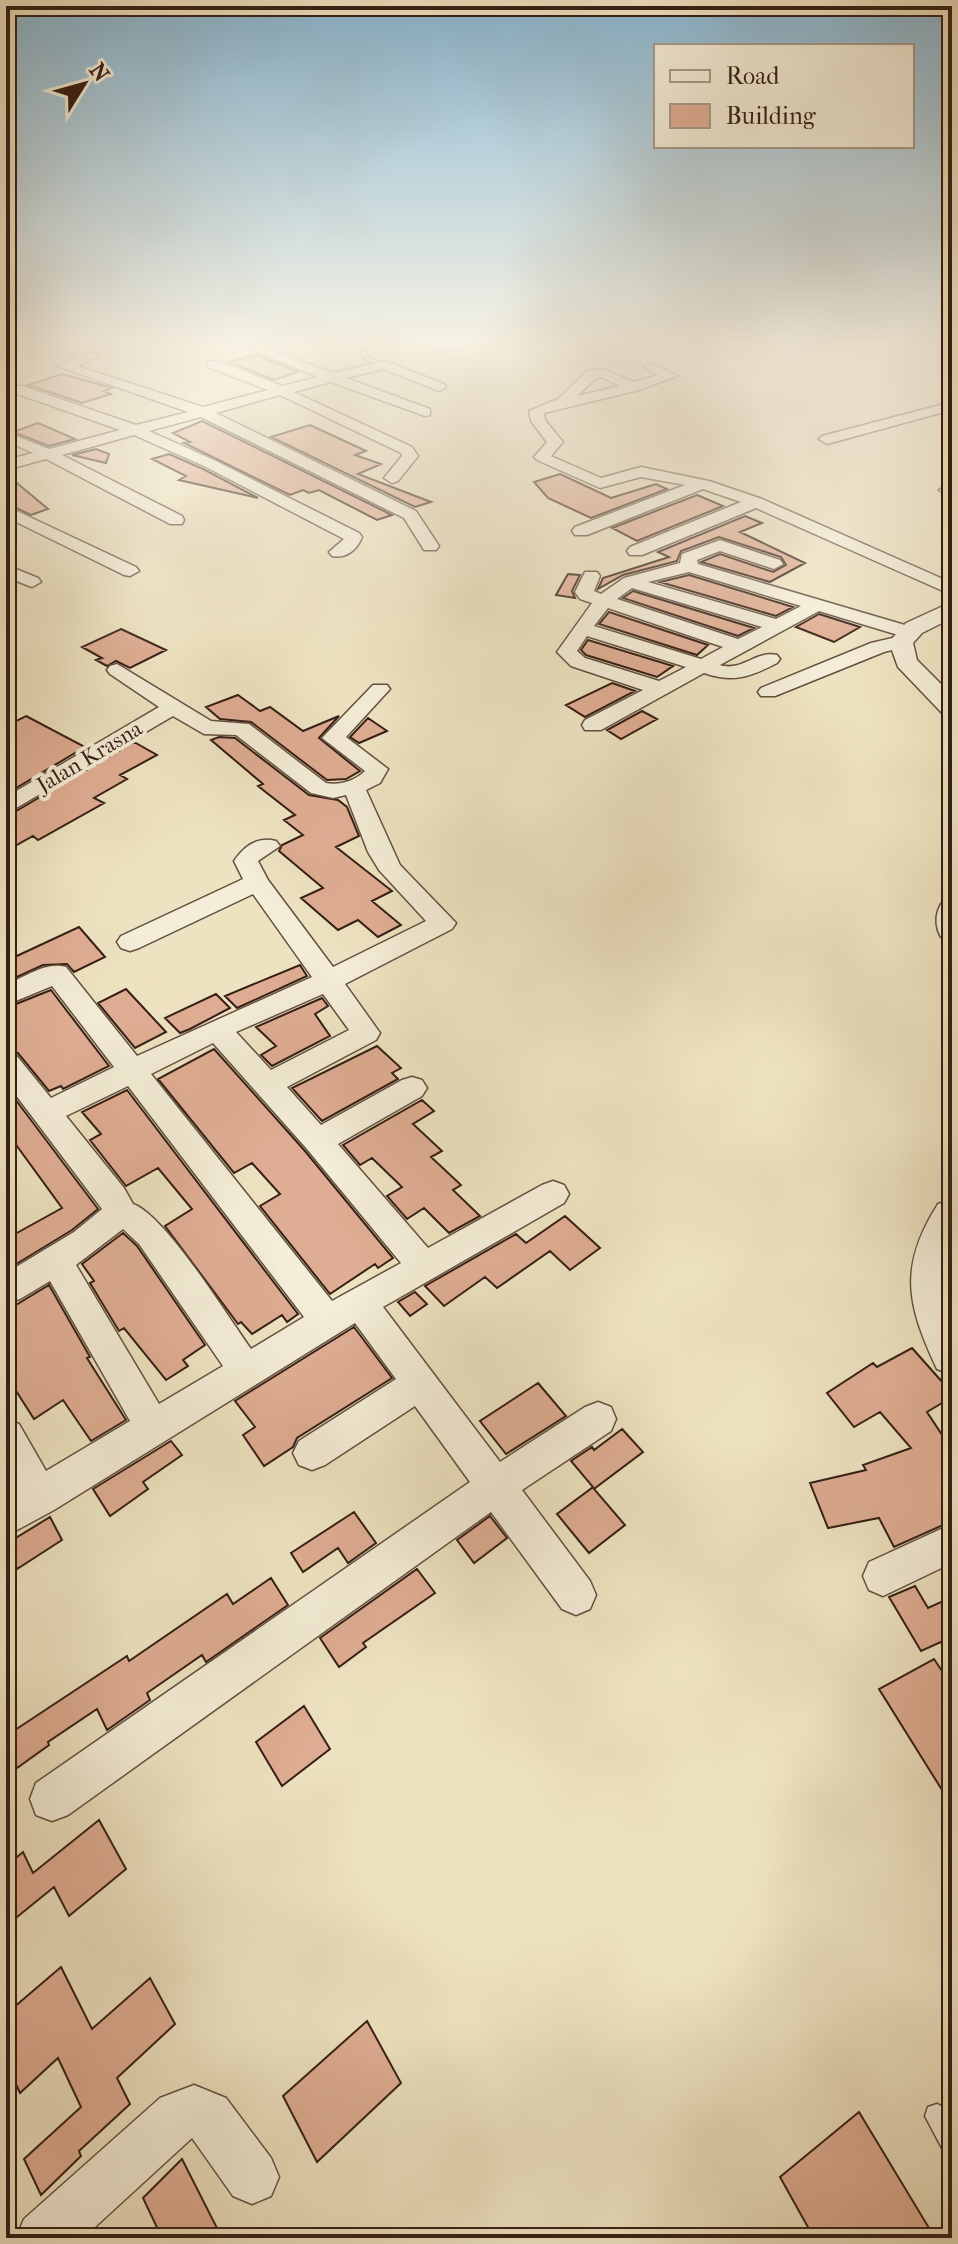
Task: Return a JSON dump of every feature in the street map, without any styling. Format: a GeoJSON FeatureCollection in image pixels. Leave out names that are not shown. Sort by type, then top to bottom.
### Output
{"type":"FeatureCollection","features":[{"type":"Feature","properties":{"kind":"street"},"geometry":{"type":"LineString","coordinates":[[40,451],[78,467],[176,520]]}},
{"type":"Feature","properties":{"kind":"street"},"geometry":{"type":"LineString","coordinates":[[6,465],[60,451]]}},
{"type":"Feature","properties":{"kind":"street"},"geometry":{"type":"LineString","coordinates":[[181,451],[349,534],[354,541],[338,552]]}},
{"type":"Feature","properties":{"kind":"street"},"geometry":{"type":"LineString","coordinates":[[282,451],[400,508],[416,522],[430,546]]}},
{"type":"Feature","properties":{"kind":"street"},"geometry":{"type":"LineString","coordinates":[[392,478],[410,456],[407,451]]}},
{"type":"Feature","properties":{"kind":"street"},"geometry":{"type":"LineString","coordinates":[[546,451],[542,455],[547,460],[600,483],[641,472],[703,484],[756,502],[952,590]]}},
{"type":"Feature","properties":{"kind":"street"},"geometry":{"type":"LineString","coordinates":[[547,460],[564,451]]}},
{"type":"Feature","properties":{"kind":"street"},"geometry":{"type":"LineString","coordinates":[[581,531],[703,484]]}},
{"type":"Feature","properties":{"kind":"street"},"geometry":{"type":"LineString","coordinates":[[636,551],[756,502]]}},
{"type":"Feature","properties":{"kind":"street"},"geometry":{"type":"LineString","coordinates":[[11,518],[130,571]]}},
{"type":"Feature","properties":{"kind":"street"},"geometry":{"type":"LineString","coordinates":[[690,567],[688,558],[720,545],[774,564]]}},
{"type":"Feature","properties":{"kind":"street"},"geometry":{"type":"LineString","coordinates":[[662,689],[570,658],[567,652],[600,601],[630,582],[690,567],[904,637]]}},
{"type":"Feature","properties":{"kind":"street"},"geometry":{"type":"LineString","coordinates":[[6,570],[32,582]]}},
{"type":"Feature","properties":{"kind":"street"},"geometry":{"type":"LineString","coordinates":[[591,576],[585,594],[741,647]]}},
{"type":"Feature","properties":{"kind":"street"},"geometry":{"type":"LineString","coordinates":[[630,582],[779,626]]}},
{"type":"Feature","properties":{"kind":"street"},"geometry":{"type":"LineString","coordinates":[[593,725],[815,606]]}},
{"type":"Feature","properties":{"kind":"street"},"geometry":{"type":"LineString","coordinates":[[768,692],[904,637],[952,609]]}},
{"type":"Feature","properties":{"kind":"street"},"geometry":{"type":"LineString","coordinates":[[582,628],[732,675],[770,659]]}},
{"type":"Feature","properties":{"kind":"street"},"geometry":{"type":"LineString","coordinates":[[904,637],[906,662],[952,709]]}},
{"type":"Feature","properties":{"kind":"street"},"geometry":{"type":"LineString","coordinates":[[117,670],[208,728],[241,729],[319,788],[333,791],[354,787],[376,775],[377,769],[333,737],[380,689]]}},
{"type":"Feature","properties":{"kind":"street","name":"Jalan Krasna"},"geometry":{"type":"LineString","coordinates":[[6,807],[173,707]]}},
{"type":"Feature","properties":{"kind":"street"},"geometry":{"type":"LineString","coordinates":[[45,1114],[217,1029],[328,981],[443,922],[391,870],[368,827],[354,787]]}},
{"type":"Feature","properties":{"kind":"street"},"geometry":{"type":"LineString","coordinates":[[267,1085],[366,1033],[257,882],[246,861],[252,852],[268,846]]}},
{"type":"Feature","properties":{"kind":"street"},"geometry":{"type":"LineString","coordinates":[[130,942],[257,882]]}},
{"type":"Feature","properties":{"kind":"street"},"geometry":{"type":"LineString","coordinates":[[952,911],[952,930]]}},
{"type":"Feature","properties":{"kind":"street"},"geometry":{"type":"LineString","coordinates":[[6,996],[56,972],[327,1321]]}},
{"type":"Feature","properties":{"kind":"street"},"geometry":{"type":"LineString","coordinates":[[217,1029],[318,1141],[423,1266]]}},
{"type":"Feature","properties":{"kind":"street"},"geometry":{"type":"LineString","coordinates":[[6,1062],[115,1199],[117,1212],[104,1228],[7,1289]]}},
{"type":"Feature","properties":{"kind":"street"},"geometry":{"type":"LineString","coordinates":[[318,1141],[412,1088]]}},
{"type":"Feature","properties":{"kind":"street"},"geometry":{"type":"LineString","coordinates":[[6,1517],[327,1321],[553,1194]]}},
{"type":"Feature","properties":{"kind":"street"},"geometry":{"type":"LineString","coordinates":[[117,1212],[132,1217],[150,1235],[246,1370]]}},
{"type":"Feature","properties":{"kind":"street"},"geometry":{"type":"LineString","coordinates":[[952,1215],[936,1246],[927,1291],[936,1325],[952,1356]]}},
{"type":"Feature","properties":{"kind":"street"},"geometry":{"type":"LineString","coordinates":[[55,1260],[153,1427]]}},
{"type":"Feature","properties":{"kind":"street"},"geometry":{"type":"LineString","coordinates":[[360,1303],[576,1595]]}},
{"type":"Feature","properties":{"kind":"street"},"geometry":{"type":"LineString","coordinates":[[312,1453],[419,1384]]}},
{"type":"Feature","properties":{"kind":"street"},"geometry":{"type":"LineString","coordinates":[[52,1799],[496,1486],[598,1419]]}},
{"type":"Feature","properties":{"kind":"street"},"geometry":{"type":"LineString","coordinates":[[6,1436],[40,1497]]}},
{"type":"Feature","properties":{"kind":"street"},"geometry":{"type":"LineString","coordinates":[[883,1576],[952,1543]]}},
{"type":"Feature","properties":{"kind":"street"},"geometry":{"type":"LineString","coordinates":[[43,2238],[178,2116],[194,2111],[208,2116],[252,2177]]}},
{"type":"Feature","properties":{"kind":"lane"},"geometry":{"type":"LineString","coordinates":[[937,2116],[952,2141]]}},
{"type":"Feature","properties":{"kind":"building"},"geometry":{"type":"Polygon","coordinates":[[[89,451],[109,454],[106,463],[72,455],[89,451]]]}},
{"type":"Feature","properties":{"kind":"building"},"geometry":{"type":"Polygon","coordinates":[[[200,451],[262,451],[392,515],[377,520],[319,490],[309,493],[303,490],[290,495],[200,451]]]}},
{"type":"Feature","properties":{"kind":"building"},"geometry":{"type":"Polygon","coordinates":[[[299,451],[366,451],[355,455],[381,464],[358,474],[431,502],[415,507],[299,451]]]}},
{"type":"Feature","properties":{"kind":"building"},"geometry":{"type":"Polygon","coordinates":[[[169,454],[258,498],[179,480],[186,476],[152,459],[169,454]]]}},
{"type":"Feature","properties":{"kind":"building"},"geometry":{"type":"Polygon","coordinates":[[[6,474],[48,509],[31,515],[6,503],[6,474]]]}},
{"type":"Feature","properties":{"kind":"building"},"geometry":{"type":"Polygon","coordinates":[[[560,474],[611,498],[656,484],[667,489],[591,518],[548,498],[534,482],[560,474]]]}},
{"type":"Feature","properties":{"kind":"building"},"geometry":{"type":"Polygon","coordinates":[[[697,495],[723,506],[637,541],[612,528],[697,495]]]}},
{"type":"Feature","properties":{"kind":"building"},"geometry":{"type":"Polygon","coordinates":[[[745,516],[762,523],[740,532],[805,563],[770,582],[701,562],[720,554],[773,572],[786,565],[781,557],[719,537],[681,551],[677,561],[623,575],[598,589],[603,578],[669,557],[658,552],[745,516]]]}},
{"type":"Feature","properties":{"kind":"building"},"geometry":{"type":"Polygon","coordinates":[[[568,574],[580,575],[572,591],[575,598],[556,595],[568,574]]]}},
{"type":"Feature","properties":{"kind":"building"},"geometry":{"type":"Polygon","coordinates":[[[689,575],[793,607],[776,616],[660,582],[689,575]]]}},
{"type":"Feature","properties":{"kind":"building"},"geometry":{"type":"Polygon","coordinates":[[[633,591],[754,628],[738,636],[623,598],[633,591]]]}},
{"type":"Feature","properties":{"kind":"building"},"geometry":{"type":"Polygon","coordinates":[[[609,612],[708,645],[697,655],[599,624],[609,612]]]}},
{"type":"Feature","properties":{"kind":"building"},"geometry":{"type":"Polygon","coordinates":[[[819,614],[860,627],[834,642],[796,627],[819,614]]]}},
{"type":"Feature","properties":{"kind":"building"},"geometry":{"type":"Polygon","coordinates":[[[121,629],[166,650],[130,668],[116,661],[107,666],[96,660],[102,658],[82,647],[121,629]]]}},
{"type":"Feature","properties":{"kind":"building"},"geometry":{"type":"Polygon","coordinates":[[[588,640],[673,666],[657,677],[586,655],[581,650],[588,640]]]}},
{"type":"Feature","properties":{"kind":"building"},"geometry":{"type":"Polygon","coordinates":[[[612,683],[635,691],[585,717],[566,705],[612,683]]]}},
{"type":"Feature","properties":{"kind":"building"},"geometry":{"type":"Polygon","coordinates":[[[238,695],[260,711],[270,707],[303,731],[339,716],[319,738],[360,771],[346,779],[327,780],[251,722],[220,719],[206,707],[238,695]]]}},
{"type":"Feature","properties":{"kind":"building"},"geometry":{"type":"Polygon","coordinates":[[[642,711],[657,719],[621,739],[607,730],[642,711]]]}},
{"type":"Feature","properties":{"kind":"building"},"geometry":{"type":"Polygon","coordinates":[[[26,716],[85,747],[6,794],[6,726],[26,716]]]}},
{"type":"Feature","properties":{"kind":"building"},"geometry":{"type":"Polygon","coordinates":[[[368,718],[387,731],[359,743],[350,737],[368,718]]]}},
{"type":"Feature","properties":{"kind":"building"},"geometry":{"type":"Polygon","coordinates":[[[235,738],[309,795],[338,800],[347,807],[359,836],[336,847],[392,891],[372,901],[401,925],[378,937],[358,920],[338,930],[301,898],[323,888],[279,851],[282,845],[303,835],[284,820],[295,815],[258,786],[263,784],[211,740],[235,738]]]}},
{"type":"Feature","properties":{"kind":"building"},"geometry":{"type":"Polygon","coordinates":[[[134,742],[157,755],[120,775],[127,779],[94,798],[104,803],[38,840],[33,836],[6,851],[6,817],[134,742]]]}},
{"type":"Feature","properties":{"kind":"building"},"geometry":{"type":"Polygon","coordinates":[[[79,927],[105,957],[74,972],[67,964],[43,965],[6,982],[6,961],[79,927]]]}},
{"type":"Feature","properties":{"kind":"building"},"geometry":{"type":"Polygon","coordinates":[[[300,965],[307,976],[237,1008],[225,996],[300,965]]]}},
{"type":"Feature","properties":{"kind":"building"},"geometry":{"type":"Polygon","coordinates":[[[126,989],[166,1032],[135,1048],[98,1003],[126,989]]]}},
{"type":"Feature","properties":{"kind":"building"},"geometry":{"type":"Polygon","coordinates":[[[51,990],[109,1066],[63,1089],[61,1086],[49,1091],[18,1053],[6,1049],[6,1008],[51,990]]]}},
{"type":"Feature","properties":{"kind":"building"},"geometry":{"type":"Polygon","coordinates":[[[216,994],[230,1008],[190,1029],[180,1033],[165,1018],[216,994]]]}},
{"type":"Feature","properties":{"kind":"building"},"geometry":{"type":"Polygon","coordinates":[[[322,998],[328,1006],[315,1014],[330,1036],[272,1066],[261,1055],[276,1046],[256,1027],[322,998]]]}},
{"type":"Feature","properties":{"kind":"building"},"geometry":{"type":"Polygon","coordinates":[[[377,1046],[401,1068],[392,1073],[398,1079],[322,1121],[292,1088],[377,1046]]]}},
{"type":"Feature","properties":{"kind":"building"},"geometry":{"type":"Polygon","coordinates":[[[214,1049],[305,1151],[393,1258],[378,1268],[375,1264],[330,1294],[260,1206],[280,1194],[252,1163],[234,1173],[158,1079],[214,1049]]]}},
{"type":"Feature","properties":{"kind":"building"},"geometry":{"type":"Polygon","coordinates":[[[6,1087],[98,1209],[72,1230],[13,1266],[6,1256],[6,1239],[62,1208],[6,1131],[6,1087]]]}},
{"type":"Feature","properties":{"kind":"building"},"geometry":{"type":"Polygon","coordinates":[[[127,1090],[298,1314],[287,1322],[282,1315],[252,1334],[241,1322],[238,1324],[165,1226],[192,1209],[158,1168],[126,1186],[90,1140],[101,1134],[82,1112],[127,1090]]]}},
{"type":"Feature","properties":{"kind":"building"},"geometry":{"type":"Polygon","coordinates":[[[422,1100],[434,1111],[413,1124],[442,1151],[431,1157],[461,1185],[453,1190],[480,1216],[449,1233],[424,1208],[407,1219],[387,1196],[402,1187],[372,1158],[360,1165],[343,1145],[422,1100]]]}},
{"type":"Feature","properties":{"kind":"building"},"geometry":{"type":"Polygon","coordinates":[[[565,1216],[600,1248],[570,1270],[550,1251],[497,1288],[485,1277],[444,1306],[425,1286],[516,1234],[526,1243],[565,1216]]]}},
{"type":"Feature","properties":{"kind":"building"},"geometry":{"type":"Polygon","coordinates":[[[123,1233],[137,1246],[205,1345],[183,1360],[188,1366],[166,1380],[124,1328],[119,1331],[82,1264],[123,1233]]]}},
{"type":"Feature","properties":{"kind":"building"},"geometry":{"type":"Polygon","coordinates":[[[49,1285],[90,1357],[87,1358],[126,1420],[91,1441],[63,1400],[34,1419],[6,1375],[6,1311],[49,1285]]]}},
{"type":"Feature","properties":{"kind":"building"},"geometry":{"type":"Polygon","coordinates":[[[415,1292],[427,1304],[410,1316],[398,1302],[415,1292]]]}},
{"type":"Feature","properties":{"kind":"building"},"geometry":{"type":"Polygon","coordinates":[[[354,1327],[392,1378],[297,1438],[293,1447],[264,1466],[243,1435],[255,1427],[235,1401],[354,1327]]]}},
{"type":"Feature","properties":{"kind":"building"},"geometry":{"type":"Polygon","coordinates":[[[912,1348],[952,1393],[952,1397],[927,1412],[952,1450],[952,1521],[894,1547],[879,1518],[828,1528],[810,1483],[866,1470],[863,1465],[911,1448],[880,1412],[854,1427],[827,1393],[873,1363],[877,1367],[912,1348]]]}},
{"type":"Feature","properties":{"kind":"building"},"geometry":{"type":"Polygon","coordinates":[[[538,1383],[566,1416],[506,1454],[480,1421],[538,1383]]]}},
{"type":"Feature","properties":{"kind":"building"},"geometry":{"type":"Polygon","coordinates":[[[622,1429],[643,1452],[594,1489],[625,1525],[589,1553],[557,1514],[593,1487],[571,1461],[592,1447],[594,1450],[622,1429]]]}},
{"type":"Feature","properties":{"kind":"building"},"geometry":{"type":"Polygon","coordinates":[[[171,1441],[182,1455],[143,1482],[148,1489],[110,1516],[93,1489],[171,1441]]]}},
{"type":"Feature","properties":{"kind":"building"},"geometry":{"type":"Polygon","coordinates":[[[354,1512],[376,1543],[348,1563],[338,1548],[303,1572],[291,1553],[354,1512]]]}},
{"type":"Feature","properties":{"kind":"building"},"geometry":{"type":"Polygon","coordinates":[[[490,1516],[507,1538],[474,1563],[457,1540],[490,1516]]]}},
{"type":"Feature","properties":{"kind":"building"},"geometry":{"type":"Polygon","coordinates":[[[50,1517],[62,1540],[17,1569],[6,1544],[50,1517]]]}},
{"type":"Feature","properties":{"kind":"building"},"geometry":{"type":"Polygon","coordinates":[[[417,1569],[435,1593],[363,1643],[366,1647],[339,1667],[320,1638],[417,1569]]]}},
{"type":"Feature","properties":{"kind":"building"},"geometry":{"type":"Polygon","coordinates":[[[271,1578],[288,1605],[206,1662],[202,1655],[147,1693],[150,1700],[107,1730],[97,1709],[48,1742],[49,1745],[17,1768],[6,1745],[6,1736],[127,1656],[129,1661],[227,1594],[233,1604],[271,1578]]]}},
{"type":"Feature","properties":{"kind":"building"},"geometry":{"type":"Polygon","coordinates":[[[915,1586],[928,1608],[952,1597],[952,1637],[921,1651],[889,1597],[915,1586]]]}},
{"type":"Feature","properties":{"kind":"building"},"geometry":{"type":"Polygon","coordinates":[[[934,1659],[952,1686],[952,1806],[879,1689],[934,1659]]]}},
{"type":"Feature","properties":{"kind":"building"},"geometry":{"type":"Polygon","coordinates":[[[304,1706],[330,1749],[282,1786],[256,1742],[304,1706]]]}},
{"type":"Feature","properties":{"kind":"building"},"geometry":{"type":"Polygon","coordinates":[[[99,1820],[126,1869],[69,1916],[54,1887],[6,1926],[6,1866],[23,1852],[33,1873],[99,1820]]]}},
{"type":"Feature","properties":{"kind":"building"},"geometry":{"type":"Polygon","coordinates":[[[61,1967],[92,2029],[150,1978],[175,2024],[117,2078],[130,2104],[79,2151],[81,2156],[41,2195],[24,2159],[81,2107],[58,2058],[20,2093],[6,2062],[6,2014],[61,1967]]]}},
{"type":"Feature","properties":{"kind":"building"},"geometry":{"type":"Polygon","coordinates":[[[367,2021],[401,2083],[317,2162],[283,2096],[367,2021]]]}},
{"type":"Feature","properties":{"kind":"building"},"geometry":{"type":"Polygon","coordinates":[[[859,2112],[935,2238],[814,2238],[780,2177],[859,2112]]]}},
{"type":"Feature","properties":{"kind":"building"},"geometry":{"type":"Polygon","coordinates":[[[182,2159],[222,2238],[162,2238],[143,2198],[182,2159]]]}}]}
